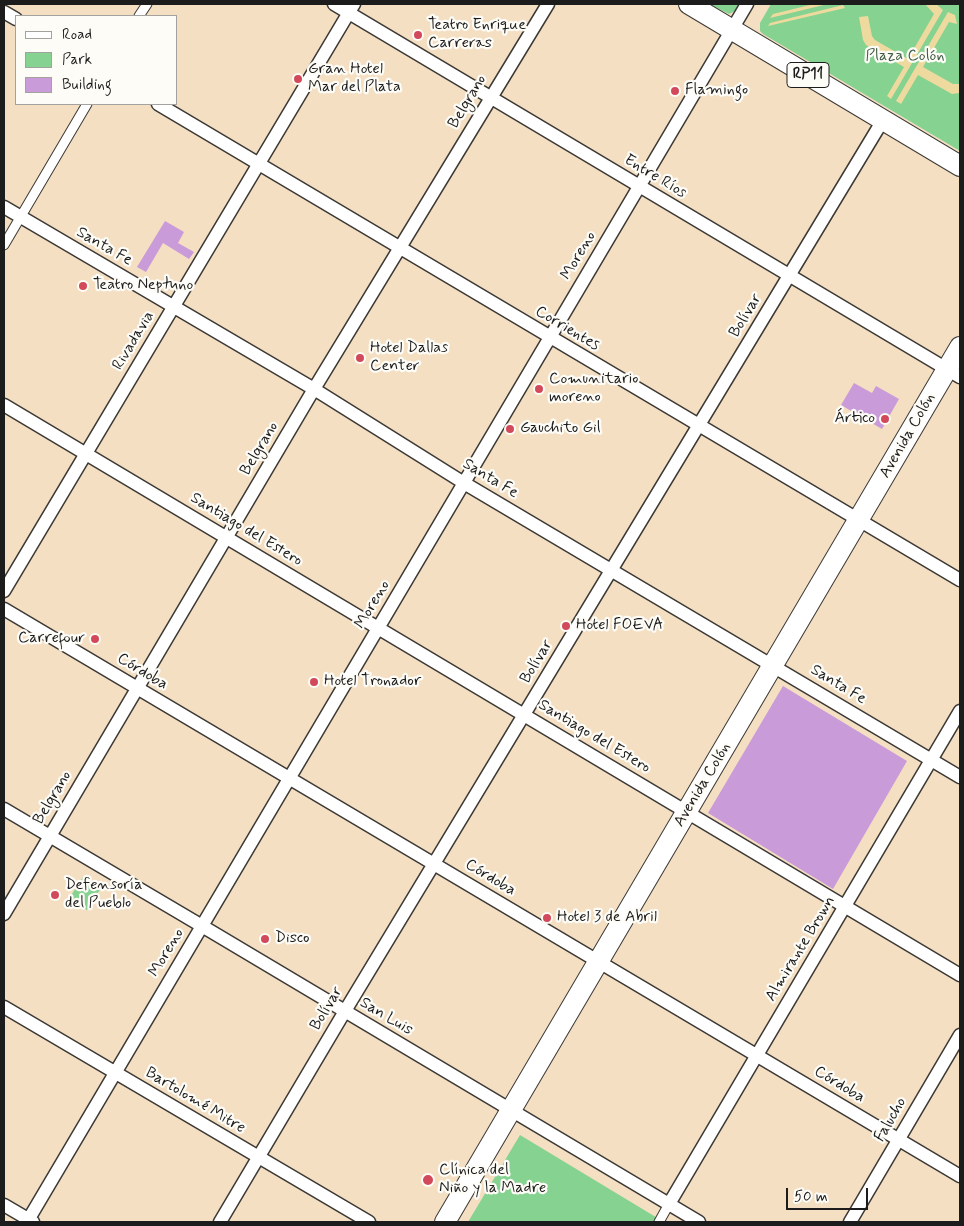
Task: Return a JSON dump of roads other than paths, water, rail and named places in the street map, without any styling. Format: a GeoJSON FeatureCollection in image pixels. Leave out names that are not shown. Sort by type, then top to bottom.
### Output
{"type":"FeatureCollection","features":[{"type":"Feature","properties":{"kind":"main road","name":"RP11"},"geometry":{"type":"LineString","coordinates":[[688,4],[960,166]]}},
{"type":"Feature","properties":{"kind":"main road","name":"Avenida Colón"},"geometry":{"type":"LineString","coordinates":[[445,1222],[859,520],[954,373],[960,348]]}},
{"type":"Feature","properties":{"kind":"street"},"geometry":{"type":"LineString","coordinates":[[140,15],[146,4]]}},
{"type":"Feature","properties":{"kind":"street","name":"Entre Ríos"},"geometry":{"type":"LineString","coordinates":[[334,4],[351,8],[490,97],[954,373]]}},
{"type":"Feature","properties":{"kind":"street","name":"Belgrano"},"geometry":{"type":"LineString","coordinates":[[4,914],[314,389],[548,4]]}},
{"type":"Feature","properties":{"kind":"street","name":"Moreno"},"geometry":{"type":"LineString","coordinates":[[30,1221],[115,1073],[747,4]]}},
{"type":"Feature","properties":{"kind":"street","name":"Rivadavia"},"geometry":{"type":"LineString","coordinates":[[4,591],[351,8]]}},
{"type":"Feature","properties":{"kind":"street"},"geometry":{"type":"LineString","coordinates":[[4,12],[15,18]]}},
{"type":"Feature","properties":{"kind":"street"},"geometry":{"type":"LineString","coordinates":[[4,245],[86,105]]}},
{"type":"Feature","properties":{"kind":"street","name":"Corrientes"},"geometry":{"type":"LineString","coordinates":[[160,105],[960,580]]}},
{"type":"Feature","properties":{"kind":"street","name":"Bolívar"},"geometry":{"type":"LineString","coordinates":[[220,1222],[345,1011],[883,120]]}},
{"type":"Feature","properties":{"kind":"street","name":"Santa Fe"},"geometry":{"type":"LineString","coordinates":[[4,207],[314,389],[464,483],[960,776]]}},
{"type":"Feature","properties":{"kind":"street","name":"Santiago del Estero"},"geometry":{"type":"LineString","coordinates":[[4,405],[960,974]]}},
{"type":"Feature","properties":{"kind":"street","name":"Córdoba"},"geometry":{"type":"LineString","coordinates":[[4,609],[960,1176]]}},
{"type":"Feature","properties":{"kind":"street","name":"Almirante Brown"},"geometry":{"type":"LineString","coordinates":[[669,1204],[960,711]]}},
{"type":"Feature","properties":{"kind":"street","name":"San Luis"},"geometry":{"type":"LineString","coordinates":[[4,809],[699,1222]]}},
{"type":"Feature","properties":{"kind":"street","name":"Bartolomé Mitre"},"geometry":{"type":"LineString","coordinates":[[4,1007],[369,1222]]}},
{"type":"Feature","properties":{"kind":"street","name":"Falucho"},"geometry":{"type":"LineString","coordinates":[[850,1222],[960,1035]]}},
{"type":"Feature","properties":{"kind":"street"},"geometry":{"type":"LineString","coordinates":[[4,1204],[30,1221]]}},
{"type":"Feature","properties":{"kind":"street"},"geometry":{"type":"LineString","coordinates":[[659,1222],[669,1204]]}},
{"type":"Feature","properties":{"kind":"place","name":"Teatro Enrique Carreras"},"geometry":{"type":"Point","coordinates":[418,35]}},
{"type":"Feature","properties":{"kind":"place","name":"Gran Hotel Mar del Plata"},"geometry":{"type":"Point","coordinates":[298,79]}},
{"type":"Feature","properties":{"kind":"place","name":"Flamingo"},"geometry":{"type":"Point","coordinates":[675,91]}},
{"type":"Feature","properties":{"kind":"place","name":"Teatro Neptuno"},"geometry":{"type":"Point","coordinates":[83,286]}},
{"type":"Feature","properties":{"kind":"place","name":"Hotel Dallas Center"},"geometry":{"type":"Point","coordinates":[360,358]}},
{"type":"Feature","properties":{"kind":"place","name":"Comunitario moreno"},"geometry":{"type":"Point","coordinates":[539,389]}},
{"type":"Feature","properties":{"kind":"place","name":"Ártico"},"geometry":{"type":"Point","coordinates":[885,419]}},
{"type":"Feature","properties":{"kind":"place","name":"Gauchito Gil"},"geometry":{"type":"Point","coordinates":[510,429]}},
{"type":"Feature","properties":{"kind":"place","name":"Hotel FOEVA"},"geometry":{"type":"Point","coordinates":[566,626]}},
{"type":"Feature","properties":{"kind":"place","name":"Carrefour"},"geometry":{"type":"Point","coordinates":[95,639]}},
{"type":"Feature","properties":{"kind":"place","name":"Hotel Tronador"},"geometry":{"type":"Point","coordinates":[314,682]}},
{"type":"Feature","properties":{"kind":"place","name":"Defensoría del Pueblo"},"geometry":{"type":"Point","coordinates":[55,895]}},
{"type":"Feature","properties":{"kind":"place","name":"Hotel 3 de Abril"},"geometry":{"type":"Point","coordinates":[547,918]}},
{"type":"Feature","properties":{"kind":"place","name":"Disco"},"geometry":{"type":"Point","coordinates":[265,939]}},
{"type":"Feature","properties":{"kind":"place","name":"Clínica del Niño y la Madre"},"geometry":{"type":"Point","coordinates":[428,1180]}},
{"type":"Feature","properties":{"kind":"park label","name":"Plaza Colón"},"geometry":{"type":"Point","coordinates":[905,57]}}]}
